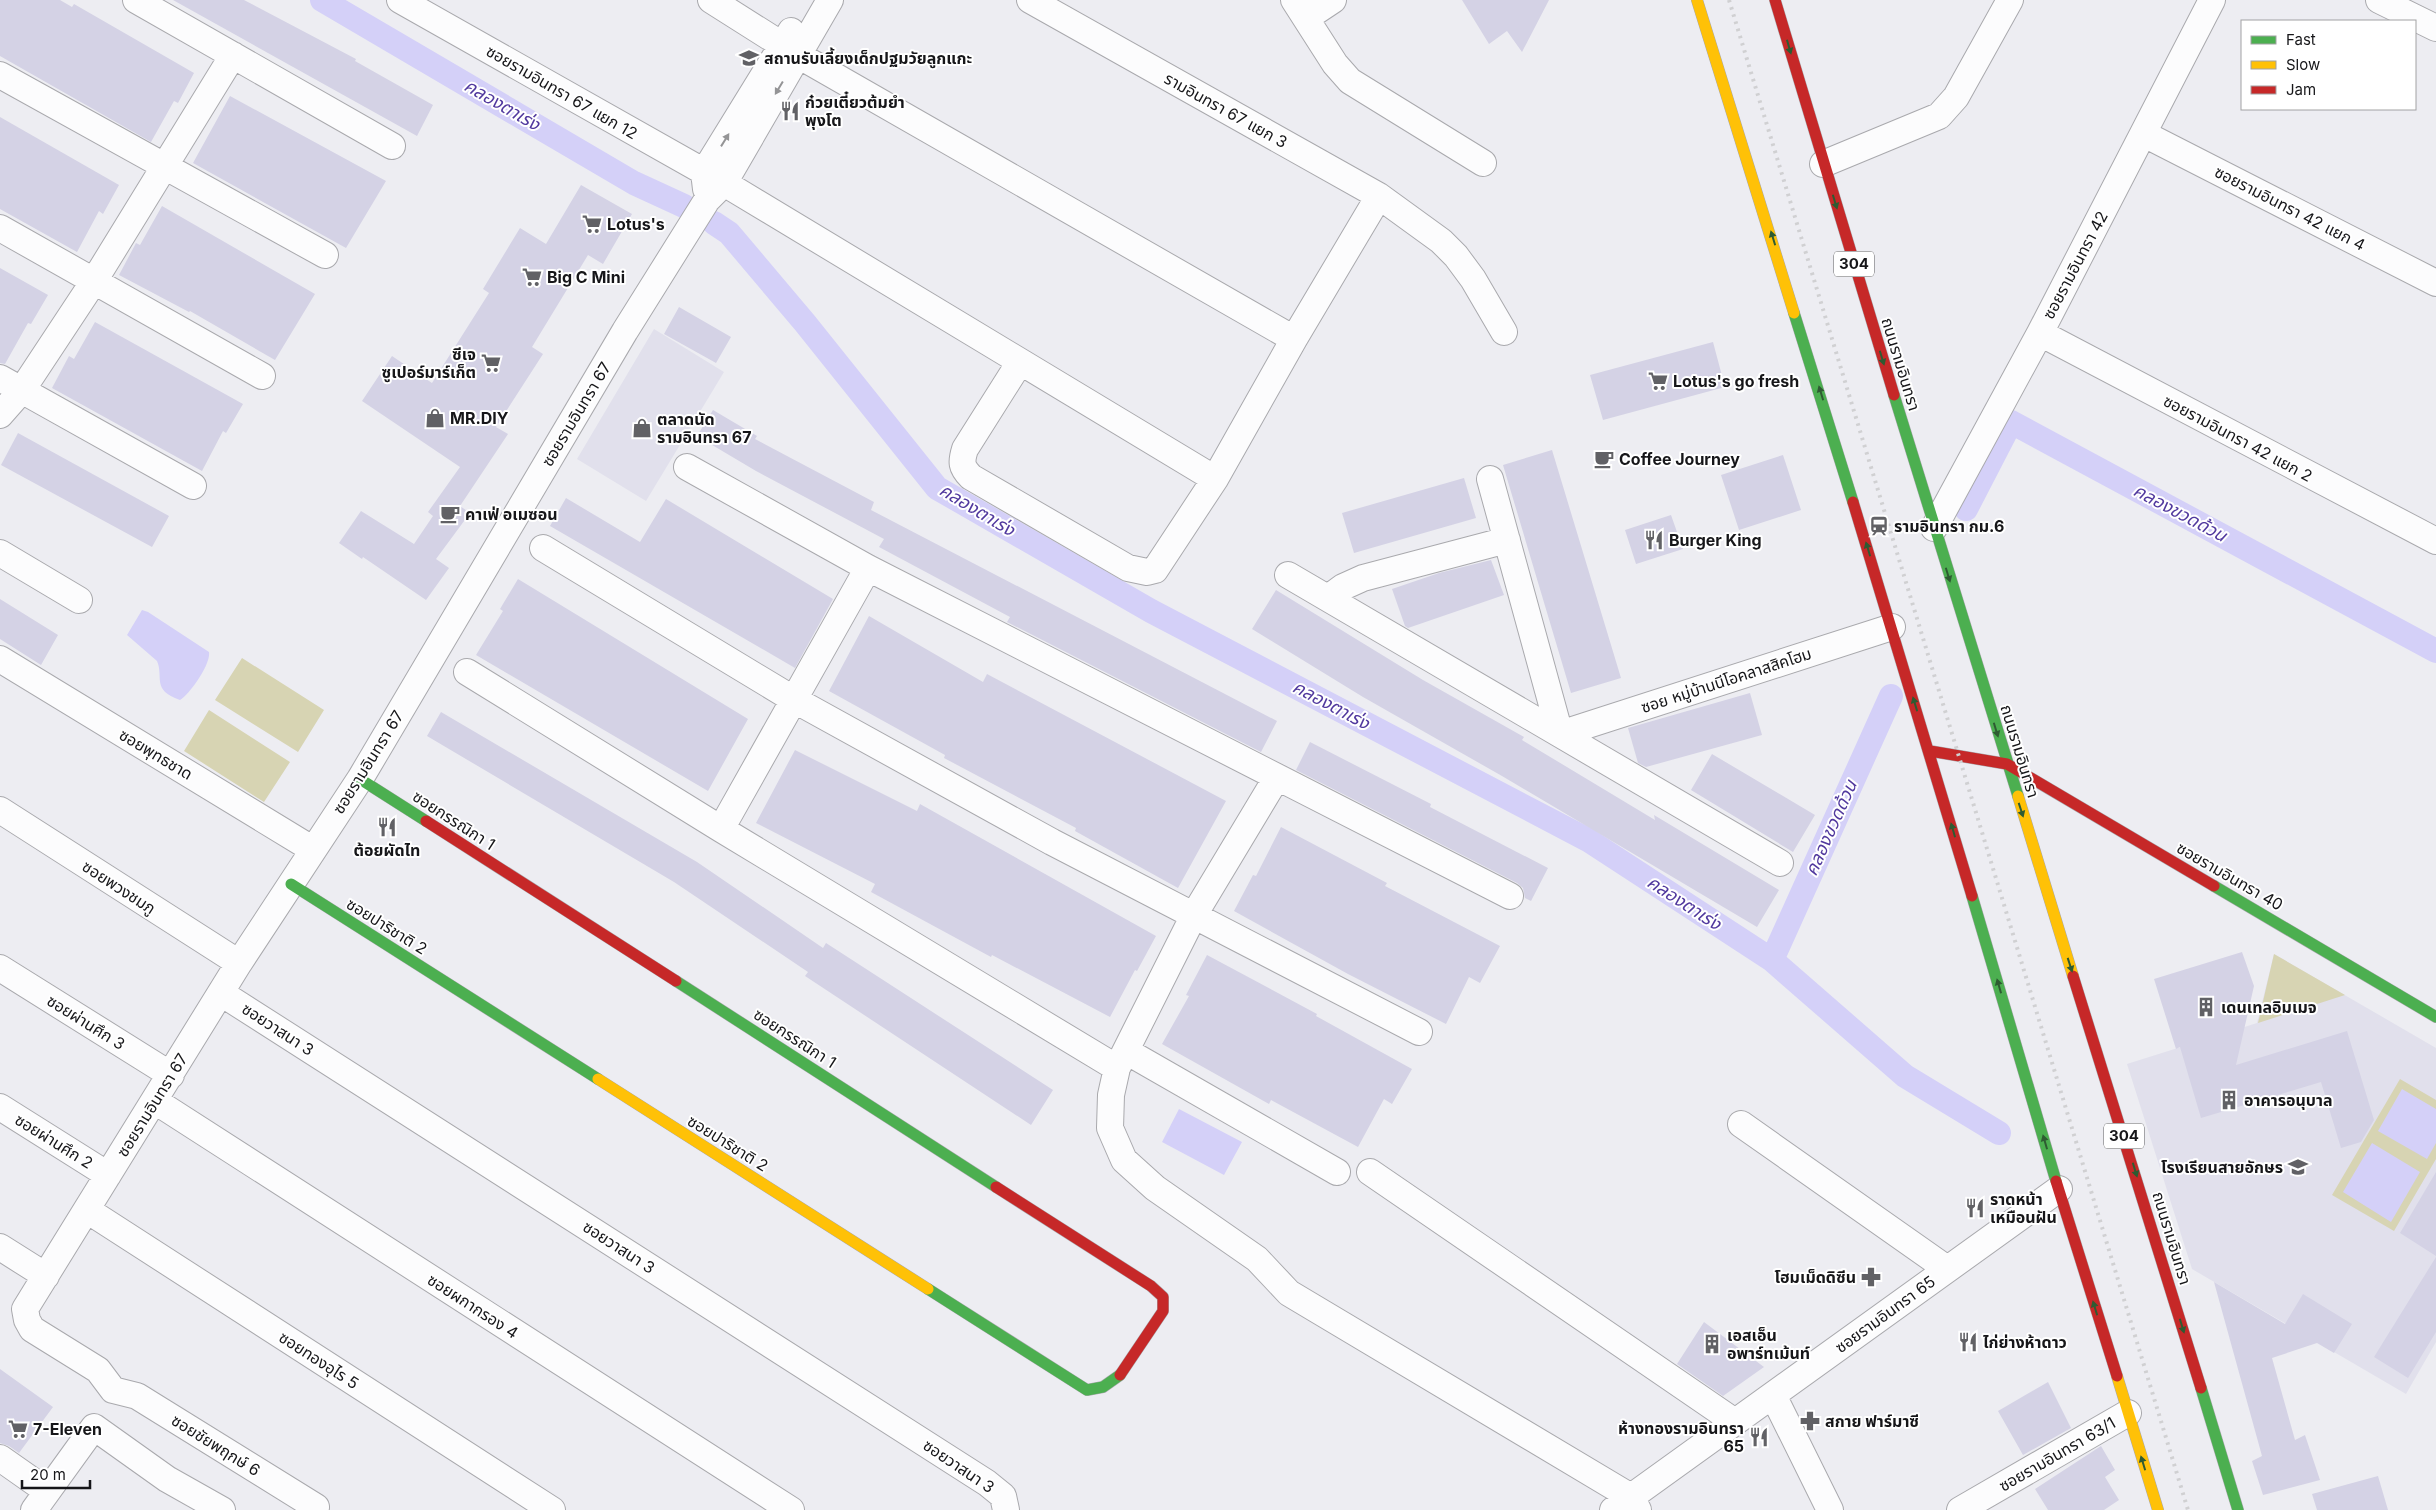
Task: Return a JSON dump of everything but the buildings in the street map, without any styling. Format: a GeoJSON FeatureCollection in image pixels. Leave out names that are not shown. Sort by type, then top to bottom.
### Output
{"type":"FeatureCollection","features":[{"type":"Feature","properties":{"kind":"main road"},"geometry":{"type":"LineString","coordinates":[[1697,0],[1930,751],[2059,1189],[2158,1510]]}},
{"type":"Feature","properties":{"kind":"main road","name":"ถนนรามอินทรา"},"geometry":{"type":"LineString","coordinates":[[1775,0],[1823,164],[2006,764],[2143,1198],[2238,1510]]}},
{"type":"Feature","properties":{"kind":"main road"},"geometry":{"type":"LineString","coordinates":[[1930,751],[2006,764]]}},
{"type":"Feature","properties":{"kind":"main road","name":"ซอยรามอินทรา 40"},"geometry":{"type":"LineString","coordinates":[[2006,764],[2434,1009]]}},
{"type":"Feature","properties":{"kind":"main road","name":"ซอยกรรณิกา 1"},"geometry":{"type":"LineString","coordinates":[[360,780],[1151,1286],[1163,1297],[1163,1311],[1140,1346]]}},
{"type":"Feature","properties":{"kind":"main road","name":"ซอยปาริชาติ 2"},"geometry":{"type":"LineString","coordinates":[[291,884],[1087,1390],[1103,1387],[1117,1379],[1140,1346]]}},
{"type":"Feature","properties":{"kind":"street"},"geometry":{"type":"LineString","coordinates":[[136,0],[392,146]]}},
{"type":"Feature","properties":{"kind":"street","name":"ซอยรามอินทรา 67 แยก 12"},"geometry":{"type":"LineString","coordinates":[[400,0],[712,185],[1020,362],[1215,479]]}},
{"type":"Feature","properties":{"kind":"street"},"geometry":{"type":"LineString","coordinates":[[711,0],[791,50],[1294,339]]}},
{"type":"Feature","properties":{"kind":"street","name":"ซอยรามอินทรา 67"},"geometry":{"type":"LineString","coordinates":[[791,50],[809,0]]}},
{"type":"Feature","properties":{"kind":"street","name":"ซอยรามอินทรา 67"},"geometry":{"type":"LineString","coordinates":[[112,1390],[98,1370],[32,1329],[27,1320],[26,1309],[239,963],[312,849],[360,780],[791,50],[830,0]]}},
{"type":"Feature","properties":{"kind":"street","name":"รามอินทรา 67 แยก 3"},"geometry":{"type":"LineString","coordinates":[[1030,0],[1379,196],[1419,227],[1441,241],[1456,256],[1473,279],[1504,332]]}},
{"type":"Feature","properties":{"kind":"street"},"geometry":{"type":"LineString","coordinates":[[1333,0],[1300,9],[1335,64],[1350,81],[1484,163]]}},
{"type":"Feature","properties":{"kind":"street"},"geometry":{"type":"LineString","coordinates":[[1823,164],[1939,116],[1956,97],[2010,0]]}},
{"type":"Feature","properties":{"kind":"street","name":"ซอยรามอินทรา 42"},"geometry":{"type":"LineString","coordinates":[[1934,528],[2040,333],[2212,0]]}},
{"type":"Feature","properties":{"kind":"street"},"geometry":{"type":"LineString","coordinates":[[2378,0],[2436,28]]}},
{"type":"Feature","properties":{"kind":"street"},"geometry":{"type":"LineString","coordinates":[[0,415],[22,390],[94,281],[166,167],[233,55]]}},
{"type":"Feature","properties":{"kind":"street"},"geometry":{"type":"LineString","coordinates":[[0,75],[325,255]]}},
{"type":"Feature","properties":{"kind":"street","name":"ซอยรามอินทรา 42 แยก 4"},"geometry":{"type":"LineString","coordinates":[[2144,134],[2436,283]]}},
{"type":"Feature","properties":{"kind":"street"},"geometry":{"type":"LineString","coordinates":[[1020,362],[965,448],[961,461],[963,469],[971,477],[1128,568],[1147,572],[1155,570],[1215,479],[1294,339],[1379,196]]}},
{"type":"Feature","properties":{"kind":"street"},"geometry":{"type":"LineString","coordinates":[[0,228],[262,376]]}},
{"type":"Feature","properties":{"kind":"street","name":"ซอยรามอินทรา 42 แยก 2"},"geometry":{"type":"LineString","coordinates":[[2040,333],[2436,541]]}},
{"type":"Feature","properties":{"kind":"street"},"geometry":{"type":"LineString","coordinates":[[0,378],[193,486]]}},
{"type":"Feature","properties":{"kind":"street"},"geometry":{"type":"LineString","coordinates":[[687,467],[868,568],[1510,896]]}},
{"type":"Feature","properties":{"kind":"street"},"geometry":{"type":"LineString","coordinates":[[1490,479],[1560,734]]}},
{"type":"Feature","properties":{"kind":"street"},"geometry":{"type":"LineString","coordinates":[[1328,598],[1343,587],[1363,578],[1507,540]]}},
{"type":"Feature","properties":{"kind":"street"},"geometry":{"type":"LineString","coordinates":[[543,548],[793,700],[1052,842],[1419,1032]]}},
{"type":"Feature","properties":{"kind":"street"},"geometry":{"type":"LineString","coordinates":[[0,553],[79,600]]}},
{"type":"Feature","properties":{"kind":"street"},"geometry":{"type":"LineString","coordinates":[[720,829],[868,568]]}},
{"type":"Feature","properties":{"kind":"street"},"geometry":{"type":"LineString","coordinates":[[1288,575],[1780,863]]}},
{"type":"Feature","properties":{"kind":"street","name":"ซอย หมู่บ้านนีโอคลาสสิคโฮม"},"geometry":{"type":"LineString","coordinates":[[1560,734],[1892,627]]}},
{"type":"Feature","properties":{"kind":"street","name":"ซอยพุทธชาด"},"geometry":{"type":"LineString","coordinates":[[0,659],[312,849]]}},
{"type":"Feature","properties":{"kind":"street"},"geometry":{"type":"LineString","coordinates":[[468,672],[720,829],[1122,1060],[1337,1172]]}},
{"type":"Feature","properties":{"kind":"street"},"geometry":{"type":"LineString","coordinates":[[1277,777],[1194,915],[1122,1060],[1111,1096],[1110,1128],[1124,1160],[1155,1188],[1257,1259],[1289,1294],[1628,1506]]}},
{"type":"Feature","properties":{"kind":"street","name":"ซอยพวงชมภู"},"geometry":{"type":"LineString","coordinates":[[0,810],[239,963]]}},
{"type":"Feature","properties":{"kind":"street","name":"ซอยผ่านศึก 3"},"geometry":{"type":"LineString","coordinates":[[0,968],[171,1075]]}},
{"type":"Feature","properties":{"kind":"street","name":"ซอยวาสนา 3"},"geometry":{"type":"LineString","coordinates":[[221,993],[987,1483],[1003,1496],[1006,1510]]}},
{"type":"Feature","properties":{"kind":"street","name":"ซอยผกากรอง 4"},"geometry":{"type":"LineString","coordinates":[[155,1101],[791,1510]]}},
{"type":"Feature","properties":{"kind":"street","name":"ซอยผ่านศึก 2"},"geometry":{"type":"LineString","coordinates":[[0,1107],[108,1175]]}},
{"type":"Feature","properties":{"kind":"street"},"geometry":{"type":"LineString","coordinates":[[1741,1124],[1947,1269]]}},
{"type":"Feature","properties":{"kind":"street"},"geometry":{"type":"LineString","coordinates":[[1370,1172],[1735,1422]]}},
{"type":"Feature","properties":{"kind":"street","name":"ซอยรามอินทรา 65"},"geometry":{"type":"LineString","coordinates":[[1628,1506],[1735,1422],[2059,1189]]}},
{"type":"Feature","properties":{"kind":"street","name":"ซอยทองอุไร 5"},"geometry":{"type":"LineString","coordinates":[[87,1210],[552,1510]]}},
{"type":"Feature","properties":{"kind":"street"},"geometry":{"type":"LineString","coordinates":[[0,1247],[46,1276]]}},
{"type":"Feature","properties":{"kind":"street"},"geometry":{"type":"LineString","coordinates":[[0,1458],[40,1501],[94,1427],[107,1406],[112,1390]]}},
{"type":"Feature","properties":{"kind":"street","name":"ซอยชัยพฤกษ์ 6"},"geometry":{"type":"LineString","coordinates":[[112,1390],[137,1396],[316,1507]]}},
{"type":"Feature","properties":{"kind":"street"},"geometry":{"type":"LineString","coordinates":[[1773,1395],[1830,1510]]}},
{"type":"Feature","properties":{"kind":"street","name":"ซอยรามอินทรา 63/1"},"geometry":{"type":"LineString","coordinates":[[1960,1510],[2128,1413]]}},
{"type":"Feature","properties":{"kind":"street"},"geometry":{"type":"LineString","coordinates":[[94,1427],[167,1478],[222,1510]]}},
{"type":"Feature","properties":{"kind":"shaded area","name":"ตลาดนัด รามอินทรา 67"},"geometry":{"type":"Polygon","coordinates":[[[654,329],[724,372],[646,501],[577,459],[654,329]]]}},
{"type":"Feature","properties":{"kind":"shaded area"},"geometry":{"type":"Polygon","coordinates":[[[142,610],[209,652],[207,664],[199,678],[189,692],[180,700],[165,692],[162,687],[157,661],[127,635],[142,610]]]}},
{"type":"Feature","properties":{"kind":"shaded area"},"geometry":{"type":"Polygon","coordinates":[[[242,658],[324,710],[298,752],[215,700],[242,658]]]}},
{"type":"Feature","properties":{"kind":"shaded area"},"geometry":{"type":"Polygon","coordinates":[[[209,710],[290,762],[264,802],[184,751],[209,710]]]}},
{"type":"Feature","properties":{"kind":"shaded area","name":"โรงเรียนสายอักษร"},"geometry":{"type":"Polygon","coordinates":[[[2274,954],[2436,1048],[2436,1342],[2406,1394],[2192,1269],[2127,1064],[2257,1023],[2274,954]]]}},
{"type":"Feature","properties":{"kind":"shaded area"},"geometry":{"type":"Polygon","coordinates":[[[2274,954],[2345,995],[2258,1023],[2274,954]]]}},
{"type":"Feature","properties":{"kind":"shaded area"},"geometry":{"type":"Polygon","coordinates":[[[2400,1079],[2436,1100],[2436,1159],[2394,1231],[2332,1195],[2400,1079]]]}},
{"type":"Feature","properties":{"kind":"shaded area"},"geometry":{"type":"Polygon","coordinates":[[[2402,1089],[2436,1109],[2436,1143],[2427,1159],[2378,1131],[2402,1089]]]}},
{"type":"Feature","properties":{"kind":"shaded area"},"geometry":{"type":"Polygon","coordinates":[[[1179,1109],[1242,1142],[1224,1175],[1162,1142],[1179,1109]]]}},
{"type":"Feature","properties":{"kind":"shaded area"},"geometry":{"type":"Polygon","coordinates":[[[2372,1143],[2420,1172],[2391,1222],[2343,1192],[2372,1143]]]}},
{"type":"Feature","properties":{"kind":"waterway","name":"คลองตาเร่ง"},"geometry":{"type":"LineString","coordinates":[[322,0],[634,183],[684,206]]}},
{"type":"Feature","properties":{"kind":"waterway","name":"คลองตาเร่ง"},"geometry":{"type":"LineString","coordinates":[[714,223],[729,233],[805,323],[937,488],[1151,611],[1588,840],[1772,960],[1905,1076],[1999,1133]]}},
{"type":"Feature","properties":{"kind":"waterway","name":"คลองขวดด้วน"},"geometry":{"type":"LineString","coordinates":[[1966,509],[2011,422],[2436,651]]}},
{"type":"Feature","properties":{"kind":"waterway","name":"คลองขวดด้วน"},"geometry":{"type":"LineString","coordinates":[[1772,960],[1891,696]]}},
{"type":"Feature","properties":{"kind":"railway"},"geometry":{"type":"LineString","coordinates":[[1729,0],[2188,1510]]}},
{"type":"Feature","properties":{"kind":"traffic: fast"},"geometry":{"type":"LineString","coordinates":[[1794,313],[1853,502]]}},
{"type":"Feature","properties":{"kind":"traffic: fast"},"geometry":{"type":"LineString","coordinates":[[1894,395],[2018,796]]}},
{"type":"Feature","properties":{"kind":"traffic: fast"},"geometry":{"type":"LineString","coordinates":[[360,779],[426,821]]}},
{"type":"Feature","properties":{"kind":"traffic: fast"},"geometry":{"type":"LineString","coordinates":[[291,884],[598,1079]]}},
{"type":"Feature","properties":{"kind":"traffic: fast"},"geometry":{"type":"LineString","coordinates":[[2214,886],[2436,1017]]}},
{"type":"Feature","properties":{"kind":"traffic: fast"},"geometry":{"type":"LineString","coordinates":[[1972,896],[2056,1181]]}},
{"type":"Feature","properties":{"kind":"traffic: fast"},"geometry":{"type":"LineString","coordinates":[[676,981],[996,1187]]}},
{"type":"Feature","properties":{"kind":"traffic: fast"},"geometry":{"type":"LineString","coordinates":[[928,1289],[1087,1390],[1103,1387],[1120,1375]]}},
{"type":"Feature","properties":{"kind":"traffic: fast"},"geometry":{"type":"LineString","coordinates":[[2201,1388],[2238,1510]]}},
{"type":"Feature","properties":{"kind":"traffic: slow"},"geometry":{"type":"LineString","coordinates":[[1697,0],[1794,313]]}},
{"type":"Feature","properties":{"kind":"traffic: slow"},"geometry":{"type":"LineString","coordinates":[[2018,796],[2073,976]]}},
{"type":"Feature","properties":{"kind":"traffic: slow"},"geometry":{"type":"LineString","coordinates":[[598,1079],[928,1289]]}},
{"type":"Feature","properties":{"kind":"traffic: slow"},"geometry":{"type":"LineString","coordinates":[[2117,1376],[2158,1510]]}},
{"type":"Feature","properties":{"kind":"traffic: jam"},"geometry":{"type":"LineString","coordinates":[[1775,0],[1894,395]]}},
{"type":"Feature","properties":{"kind":"traffic: jam"},"geometry":{"type":"LineString","coordinates":[[1853,502],[1972,896]]}},
{"type":"Feature","properties":{"kind":"traffic: jam"},"geometry":{"type":"LineString","coordinates":[[1930,751],[2007,764]]}},
{"type":"Feature","properties":{"kind":"traffic: jam"},"geometry":{"type":"LineString","coordinates":[[2007,764],[2214,886]]}},
{"type":"Feature","properties":{"kind":"traffic: jam"},"geometry":{"type":"LineString","coordinates":[[426,821],[676,981]]}},
{"type":"Feature","properties":{"kind":"traffic: jam"},"geometry":{"type":"LineString","coordinates":[[2073,976],[2201,1388]]}},
{"type":"Feature","properties":{"kind":"traffic: jam"},"geometry":{"type":"LineString","coordinates":[[2056,1181],[2117,1376]]}},
{"type":"Feature","properties":{"kind":"traffic: jam"},"geometry":{"type":"LineString","coordinates":[[996,1187],[1151,1286],[1163,1297],[1163,1311],[1120,1375]]}},
{"type":"Feature","properties":{"kind":"place","name":"สถานรับเลี้ยงเด็กปฐมวัยลูกแกะ"},"geometry":{"type":"Point","coordinates":[749,58]}},
{"type":"Feature","properties":{"kind":"place","name":"ก๋วยเตี๋ยวต้มยำ พุงโต"},"geometry":{"type":"Point","coordinates":[790,111]}},
{"type":"Feature","properties":{"kind":"place","name":"Lotus's"},"geometry":{"type":"Point","coordinates":[592,224]}},
{"type":"Feature","properties":{"kind":"place","name":"Big C Mini"},"geometry":{"type":"Point","coordinates":[532,277]}},
{"type":"Feature","properties":{"kind":"place","name":"ซีเจ ซูเปอร์มาร์เก็ต"},"geometry":{"type":"Point","coordinates":[491,363]}},
{"type":"Feature","properties":{"kind":"place","name":"Lotus's go fresh"},"geometry":{"type":"Point","coordinates":[1658,381]}},
{"type":"Feature","properties":{"kind":"place","name":"MR.DIY"},"geometry":{"type":"Point","coordinates":[435,418]}},
{"type":"Feature","properties":{"kind":"place","name":"ตลาดนัด รามอินทรา 67"},"geometry":{"type":"Point","coordinates":[642,428]}},
{"type":"Feature","properties":{"kind":"place","name":"Coffee Journey"},"geometry":{"type":"Point","coordinates":[1604,459]}},
{"type":"Feature","properties":{"kind":"place","name":"คาเฟ่ อเมซอน"},"geometry":{"type":"Point","coordinates":[450,514]}},
{"type":"Feature","properties":{"kind":"place","name":"รามอินทรา กม.6"},"geometry":{"type":"Point","coordinates":[1879,526]}},
{"type":"Feature","properties":{"kind":"place","name":"Burger King"},"geometry":{"type":"Point","coordinates":[1654,540]}},
{"type":"Feature","properties":{"kind":"place","name":"ต้อยผัดไท"},"geometry":{"type":"Point","coordinates":[387,827]}},
{"type":"Feature","properties":{"kind":"place","name":"เดนเทลอิมเมจ"},"geometry":{"type":"Point","coordinates":[2206,1007]}},
{"type":"Feature","properties":{"kind":"place","name":"อาคารอนุบาล"},"geometry":{"type":"Point","coordinates":[2229,1100]}},
{"type":"Feature","properties":{"kind":"place","name":"โรงเรียนสายอักษร"},"geometry":{"type":"Point","coordinates":[2298,1167]}},
{"type":"Feature","properties":{"kind":"place","name":"ราดหน้า เหมือนฝัน"},"geometry":{"type":"Point","coordinates":[1975,1208]}},
{"type":"Feature","properties":{"kind":"place","name":"โฮมเม็ดดิซีน"},"geometry":{"type":"Point","coordinates":[1871,1277]}},
{"type":"Feature","properties":{"kind":"place","name":"ไก่ย่างห้าดาว"},"geometry":{"type":"Point","coordinates":[1968,1342]}},
{"type":"Feature","properties":{"kind":"place","name":"เอสเอ็น อพาร์ทเม้นท์"},"geometry":{"type":"Point","coordinates":[1712,1344]}},
{"type":"Feature","properties":{"kind":"place","name":"สกาย ฟาร์มาซี"},"geometry":{"type":"Point","coordinates":[1810,1421]}},
{"type":"Feature","properties":{"kind":"place","name":"7-Eleven"},"geometry":{"type":"Point","coordinates":[18,1429]}},
{"type":"Feature","properties":{"kind":"place","name":"ห้างทองรามอินทรา 65"},"geometry":{"type":"Point","coordinates":[1759,1437]}}]}
